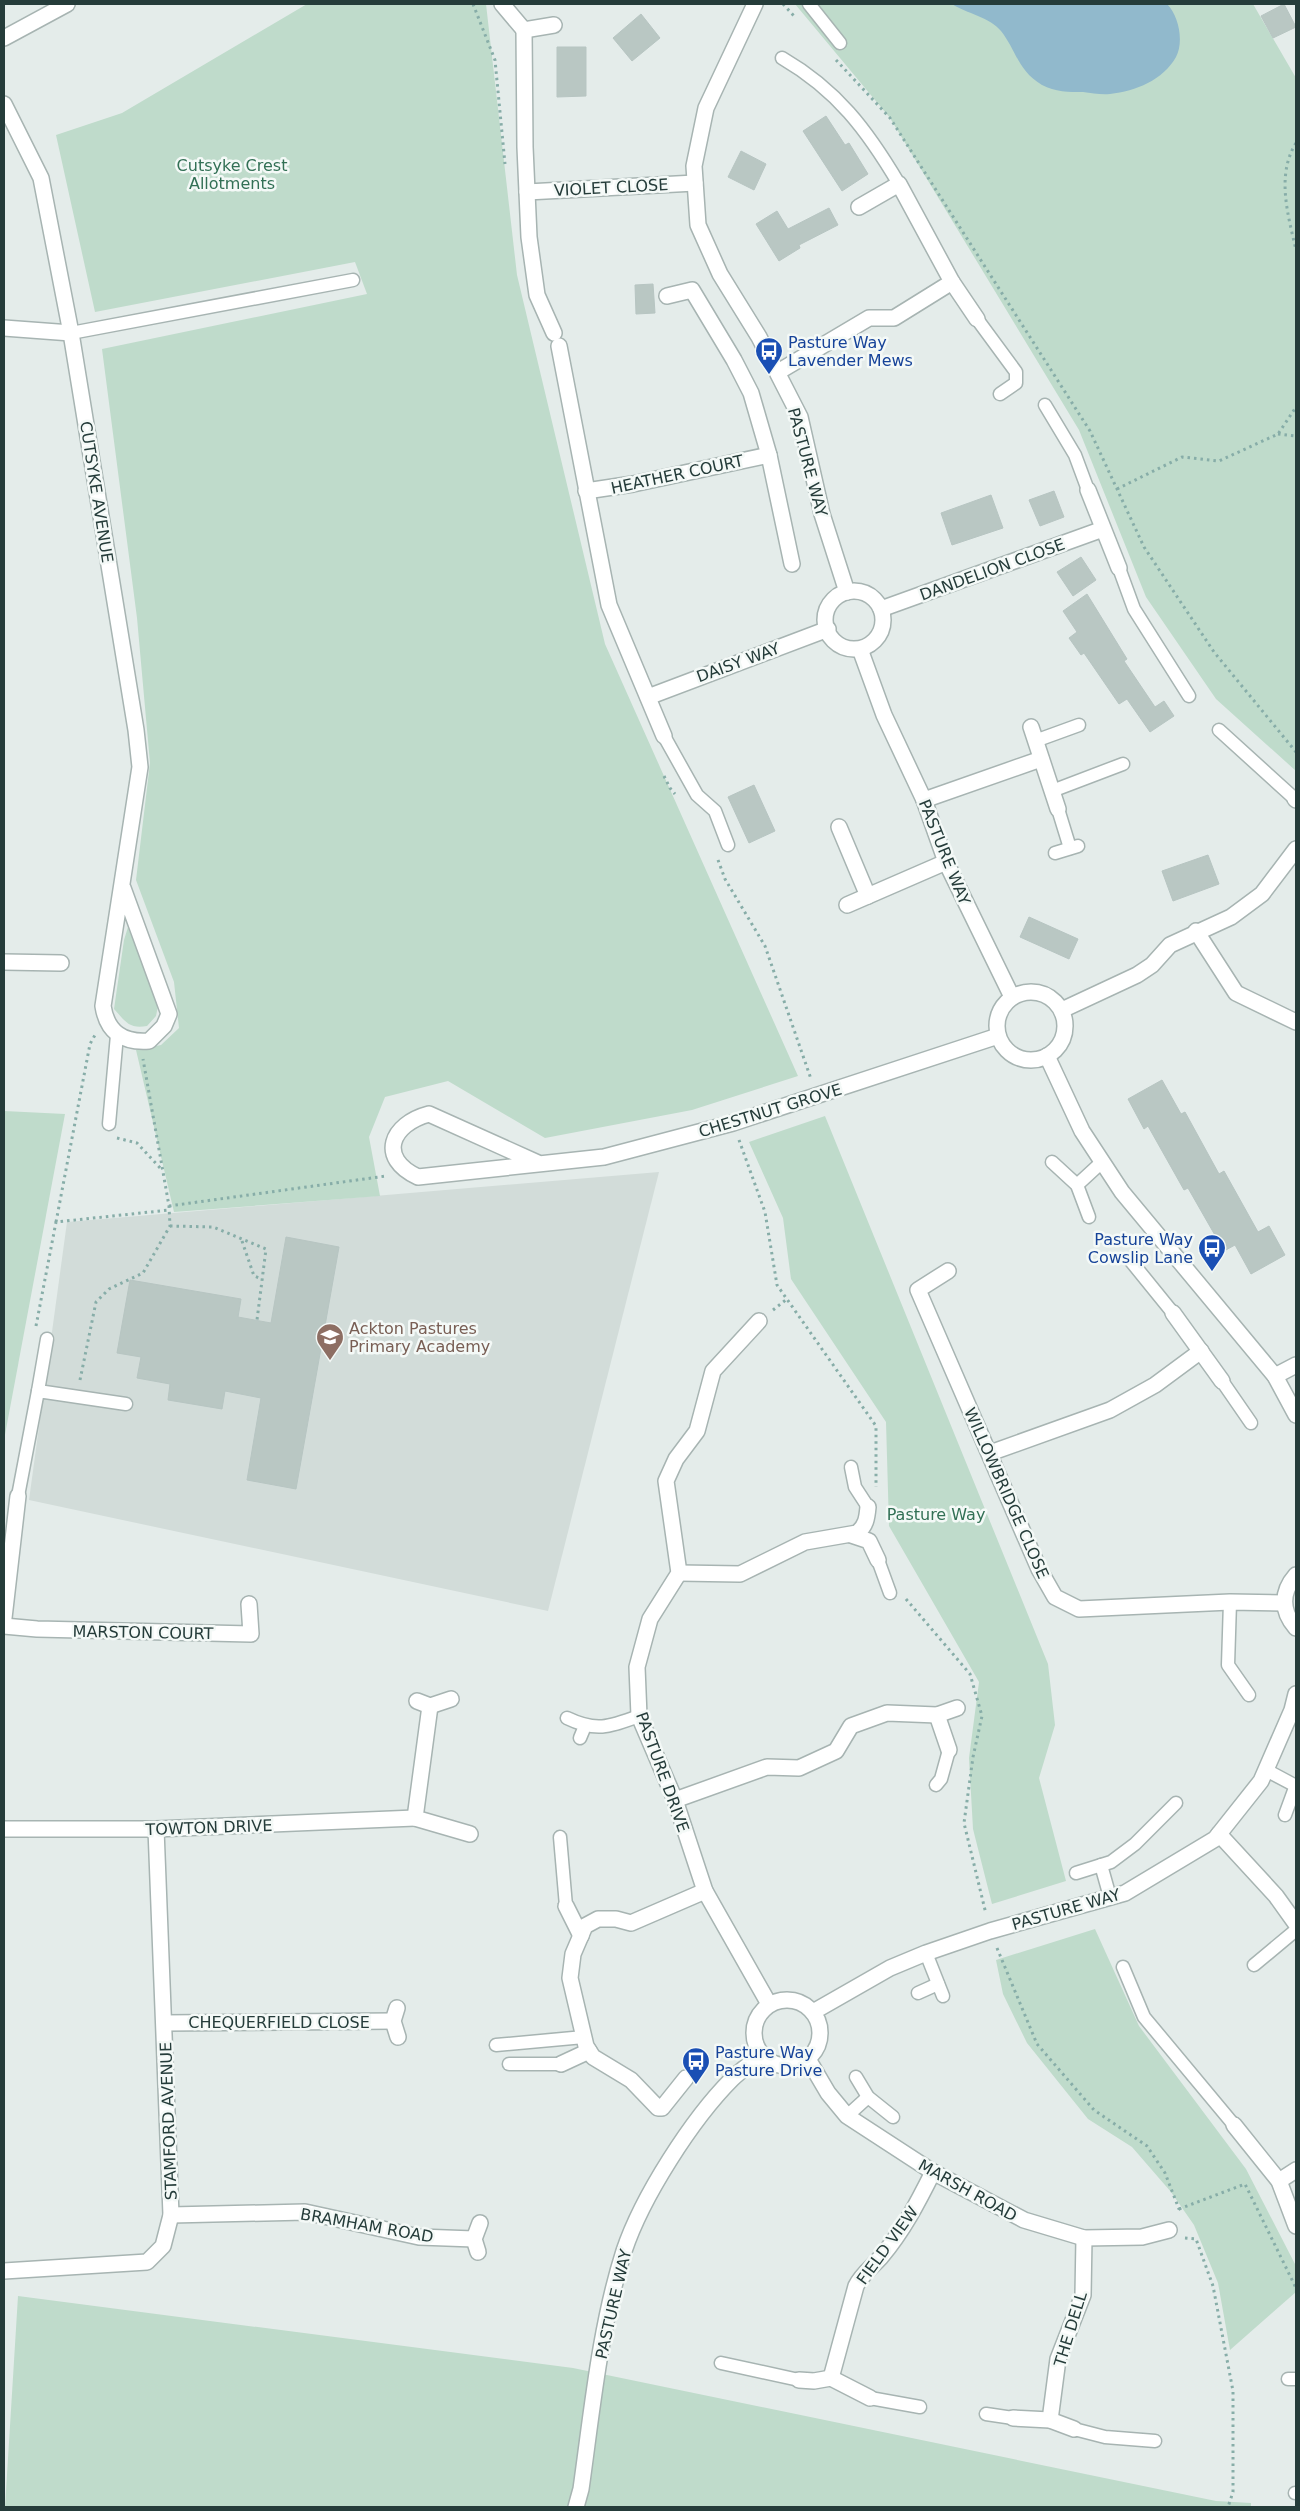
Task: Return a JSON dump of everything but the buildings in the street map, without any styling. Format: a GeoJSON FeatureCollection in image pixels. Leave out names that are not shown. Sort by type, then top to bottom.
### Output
{"type":"FeatureCollection","features":[{"type":"Feature","properties":{"kind":"street"},"geometry":{"type":"LineString","coordinates":[[4,38],[67,4]]}},
{"type":"Feature","properties":{"kind":"street"},"geometry":{"type":"LineString","coordinates":[[502,4],[524,30],[529,237],[537,295],[557,339],[609,604],[630,660],[664,736]]}},
{"type":"Feature","properties":{"kind":"street","name":"PASTURE WAY"},"geometry":{"type":"LineString","coordinates":[[755,4],[706,108],[694,166],[698,225],[720,274],[778,372],[800,417],[822,514],[847,592]]}},
{"type":"Feature","properties":{"kind":"street"},"geometry":{"type":"LineString","coordinates":[[524,30],[554,26]]}},
{"type":"Feature","properties":{"kind":"street","name":"CUTSYKE AVENUE"},"geometry":{"type":"LineString","coordinates":[[4,104],[41,178],[71,334],[136,730],[140,767],[123,888],[103,1006],[105,1020]]}},
{"type":"Feature","properties":{"kind":"street","name":"VIOLET CLOSE"},"geometry":{"type":"LineString","coordinates":[[527,192],[695,183]]}},
{"type":"Feature","properties":{"kind":"street"},"geometry":{"type":"LineString","coordinates":[[859,207],[899,184],[952,282],[977,320]]}},
{"type":"Feature","properties":{"kind":"street"},"geometry":{"type":"LineString","coordinates":[[778,372],[869,318],[894,318],[952,282]]}},
{"type":"Feature","properties":{"kind":"street"},"geometry":{"type":"LineString","coordinates":[[668,296],[692,290],[751,393],[769,455],[792,564]]}},
{"type":"Feature","properties":{"kind":"street"},"geometry":{"type":"LineString","coordinates":[[4,328],[71,334]]}},
{"type":"Feature","properties":{"kind":"street","name":"HEATHER COURT"},"geometry":{"type":"LineString","coordinates":[[586,492],[769,455]]}},
{"type":"Feature","properties":{"kind":"street"},"geometry":{"type":"LineString","coordinates":[[1088,490],[1119,568]]}},
{"type":"Feature","properties":{"kind":"street","name":"DANDELION CLOSE"},"geometry":{"type":"LineString","coordinates":[[881,608],[1103,528]]}},
{"type":"Feature","properties":{"kind":"street"},"geometry":{"type":"LineString","coordinates":[[847,592],[862,592],[871,596],[881,608],[883,626],[879,636],[872,643],[860,648],[851,649],[837,643],[826,622],[829,607],[837,597],[847,592]]}},
{"type":"Feature","properties":{"kind":"street","name":"DAISY WAY"},"geometry":{"type":"LineString","coordinates":[[648,697],[828,629]]}},
{"type":"Feature","properties":{"kind":"street","name":"PASTURE WAY"},"geometry":{"type":"LineString","coordinates":[[860,648],[884,715],[924,800],[946,862],[1012,997]]}},
{"type":"Feature","properties":{"kind":"street"},"geometry":{"type":"LineString","coordinates":[[1033,734],[1058,809]]}},
{"type":"Feature","properties":{"kind":"street"},"geometry":{"type":"LineString","coordinates":[[924,800],[1041,759]]}},
{"type":"Feature","properties":{"kind":"street"},"geometry":{"type":"LineString","coordinates":[[839,827],[868,896]]}},
{"type":"Feature","properties":{"kind":"street"},"geometry":{"type":"LineString","coordinates":[[1062,1010],[1137,975],[1152,965],[1170,944],[1231,917],[1262,894],[1296,850]]}},
{"type":"Feature","properties":{"kind":"street"},"geometry":{"type":"LineString","coordinates":[[847,905],[946,862]]}},
{"type":"Feature","properties":{"kind":"street","name":"CUTSYKE AVENUE"},"geometry":{"type":"LineString","coordinates":[[123,888],[168,1014],[164,1026],[149,1041],[140,1042]]}},
{"type":"Feature","properties":{"kind":"street"},"geometry":{"type":"LineString","coordinates":[[1196,931],[1236,993],[1296,1022]]}},
{"type":"Feature","properties":{"kind":"street"},"geometry":{"type":"LineString","coordinates":[[4,962],[61,963]]}},
{"type":"Feature","properties":{"kind":"street"},"geometry":{"type":"LineString","coordinates":[[1032,991],[1044,994],[1054,1000],[1062,1010],[1066,1030],[1062,1041],[1047,1056],[1038,1060],[1020,1058],[1009,1052],[998,1036],[998,1013],[1012,997],[1032,991]]}},
{"type":"Feature","properties":{"kind":"street"},"geometry":{"type":"LineString","coordinates":[[105,1020],[117,1035],[140,1042]]}},
{"type":"Feature","properties":{"kind":"street","name":"CHESTNUT GROVE"},"geometry":{"type":"LineString","coordinates":[[538,1163],[429,1114],[415,1117],[394,1136],[392,1146],[393,1154],[408,1173],[418,1177],[604,1157],[733,1123],[998,1036]]}},
{"type":"Feature","properties":{"kind":"street"},"geometry":{"type":"LineString","coordinates":[[1047,1056],[1082,1131],[1122,1192],[1276,1376],[1296,1414]]}},
{"type":"Feature","properties":{"kind":"street","name":"WILLOWBRIDGE CLOSE"},"geometry":{"type":"LineString","coordinates":[[948,1271],[918,1290],[1039,1569],[1055,1597],[1079,1609],[1230,1602],[1284,1603]]}},
{"type":"Feature","properties":{"kind":"street"},"geometry":{"type":"LineString","coordinates":[[1173,1313],[1222,1381]]}},
{"type":"Feature","properties":{"kind":"street"},"geometry":{"type":"LineString","coordinates":[[759,1321],[713,1371],[697,1431],[676,1459],[666,1480],[679,1573],[740,1574],[805,1542],[851,1535],[862,1528],[867,1519],[868,1507]]}},
{"type":"Feature","properties":{"kind":"street"},"geometry":{"type":"LineString","coordinates":[[990,1453],[1110,1410],[1156,1385],[1201,1351]]}},
{"type":"Feature","properties":{"kind":"street"},"geometry":{"type":"LineString","coordinates":[[1276,1376],[1296,1365]]}},
{"type":"Feature","properties":{"kind":"street"},"geometry":{"type":"LineString","coordinates":[[4,1618],[18,1496]]}},
{"type":"Feature","properties":{"kind":"street"},"geometry":{"type":"LineString","coordinates":[[851,1535],[869,1541],[878,1560]]}},
{"type":"Feature","properties":{"kind":"street","name":"PASTURE DRIVE"},"geometry":{"type":"LineString","coordinates":[[679,1573],[650,1619],[638,1667],[639,1716],[674,1800],[705,1891],[769,2004]]}},
{"type":"Feature","properties":{"kind":"street"},"geometry":{"type":"LineString","coordinates":[[1296,1575],[1289,1583],[1284,1603],[1290,1620],[1296,1628]]}},
{"type":"Feature","properties":{"kind":"street","name":"MARSTON COURT"},"geometry":{"type":"LineString","coordinates":[[4,1626],[37,1629],[251,1634],[249,1604]]}},
{"type":"Feature","properties":{"kind":"street","name":"PASTURE WAY"},"geometry":{"type":"LineString","coordinates":[[813,2012],[890,1968],[926,1953],[990,1931],[1125,1893],[1215,1839],[1261,1781],[1292,1710],[1296,1694]]}},
{"type":"Feature","properties":{"kind":"street"},"geometry":{"type":"LineString","coordinates":[[415,1818],[424,1704],[451,1699]]}},
{"type":"Feature","properties":{"kind":"street"},"geometry":{"type":"LineString","coordinates":[[674,1800],[767,1767],[799,1768],[836,1751],[852,1726],[887,1713],[937,1715],[957,1708]]}},
{"type":"Feature","properties":{"kind":"street"},"geometry":{"type":"LineString","coordinates":[[937,1715],[949,1750]]}},
{"type":"Feature","properties":{"kind":"street","name":"TOWTON DRIVE"},"geometry":{"type":"LineString","coordinates":[[4,1829],[156,1829],[415,1818],[470,1834]]}},
{"type":"Feature","properties":{"kind":"street","name":"STAMFORD AVENUE"},"geometry":{"type":"LineString","coordinates":[[4,2271],[147,2262],[163,2246],[171,2215],[156,1829]]}},
{"type":"Feature","properties":{"kind":"street"},"geometry":{"type":"LineString","coordinates":[[1219,1834],[1276,1896],[1296,1924]]}},
{"type":"Feature","properties":{"kind":"street"},"geometry":{"type":"LineString","coordinates":[[686,2078],[662,2108],[658,2108],[631,2080],[593,2058],[584,2037],[570,1978],[573,1954],[585,1926],[598,1919],[616,1919],[631,1923],[705,1891]]}},
{"type":"Feature","properties":{"kind":"street"},"geometry":{"type":"LineString","coordinates":[[566,1906],[581,1936]]}},
{"type":"Feature","properties":{"kind":"street"},"geometry":{"type":"LineString","coordinates":[[780,1999],[792,1999],[803,2003],[813,2012],[819,2022],[821,2035],[816,2050],[808,2059],[794,2066],[782,2066],[773,2064],[761,2055],[754,2039],[754,2026],[759,2013],[769,2004],[780,1999]]}},
{"type":"Feature","properties":{"kind":"street","name":"CHEQUERFIELD CLOSE"},"geometry":{"type":"LineString","coordinates":[[165,2023],[395,2015],[398,2037]]}},
{"type":"Feature","properties":{"kind":"street"},"geometry":{"type":"LineString","coordinates":[[561,2064],[589,2051]]}},
{"type":"Feature","properties":{"kind":"street","name":"PASTURE WAY"},"geometry":{"type":"LineString","coordinates":[[576,2507],[581,2489],[601,2351],[625,2250],[654,2186],[690,2129],[732,2079],[761,2055]]}},
{"type":"Feature","properties":{"kind":"street","name":"MARSH ROAD"},"geometry":{"type":"LineString","coordinates":[[808,2059],[828,2092],[847,2116],[933,2172],[1024,2220],[1084,2238],[1142,2238],[1174,2229]]}},
{"type":"Feature","properties":{"kind":"street"},"geometry":{"type":"LineString","coordinates":[[1234,2126],[1279,2181],[1296,2226]]}},
{"type":"Feature","properties":{"kind":"street"},"geometry":{"type":"LineString","coordinates":[[1279,2181],[1296,2170]]}},
{"type":"Feature","properties":{"kind":"street","name":"FIELD VIEW"},"geometry":{"type":"LineString","coordinates":[[831,2378],[858,2282],[881,2256],[915,2208],[933,2172]]}},
{"type":"Feature","properties":{"kind":"street","name":"BRAMHAM ROAD"},"geometry":{"type":"LineString","coordinates":[[171,2215],[197,2212],[305,2212],[419,2237],[476,2245],[480,2223]]}},
{"type":"Feature","properties":{"kind":"street","name":"THE DELL"},"geometry":{"type":"LineString","coordinates":[[1050,2420],[1058,2358],[1083,2295],[1084,2238]]}},
{"type":"Feature","properties":{"kind":"street"},"geometry":{"type":"LineString","coordinates":[[799,2380],[814,2381],[831,2378],[870,2398]]}},
{"type":"Feature","properties":{"kind":"street"},"geometry":{"type":"LineString","coordinates":[[1013,2418],[1050,2420],[1074,2430]]}},
{"type":"Feature","properties":{"kind":"lane"},"geometry":{"type":"LineString","coordinates":[[809,4],[840,43]]}},
{"type":"Feature","properties":{"kind":"lane"},"geometry":{"type":"LineString","coordinates":[[782,58],[809,74],[857,119],[899,184]]}},
{"type":"Feature","properties":{"kind":"lane"},"geometry":{"type":"LineString","coordinates":[[71,334],[353,280]]}},
{"type":"Feature","properties":{"kind":"lane"},"geometry":{"type":"LineString","coordinates":[[977,320],[1016,372],[1016,383],[1000,394]]}},
{"type":"Feature","properties":{"kind":"lane"},"geometry":{"type":"LineString","coordinates":[[1045,405],[1075,455],[1088,490]]}},
{"type":"Feature","properties":{"kind":"lane"},"geometry":{"type":"LineString","coordinates":[[1119,568],[1134,609],[1189,696]]}},
{"type":"Feature","properties":{"kind":"lane"},"geometry":{"type":"LineString","coordinates":[[1033,734],[1079,726]]}},
{"type":"Feature","properties":{"kind":"lane"},"geometry":{"type":"LineString","coordinates":[[1219,730],[1295,800]]}},
{"type":"Feature","properties":{"kind":"lane"},"geometry":{"type":"LineString","coordinates":[[664,736],[697,795],[715,811],[728,845]]}},
{"type":"Feature","properties":{"kind":"lane"},"geometry":{"type":"LineString","coordinates":[[1052,791],[1124,764]]}},
{"type":"Feature","properties":{"kind":"lane"},"geometry":{"type":"LineString","coordinates":[[1055,853],[1074,847],[1058,809]]}},
{"type":"Feature","properties":{"kind":"lane"},"geometry":{"type":"LineString","coordinates":[[109,1124],[117,1035]]}},
{"type":"Feature","properties":{"kind":"lane"},"geometry":{"type":"LineString","coordinates":[[1052,1162],[1077,1185],[1089,1217]]}},
{"type":"Feature","properties":{"kind":"lane"},"geometry":{"type":"LineString","coordinates":[[1077,1185],[1102,1162]]}},
{"type":"Feature","properties":{"kind":"lane"},"geometry":{"type":"LineString","coordinates":[[1130,1260],[1173,1313]]}},
{"type":"Feature","properties":{"kind":"lane"},"geometry":{"type":"LineString","coordinates":[[18,1496],[48,1339]]}},
{"type":"Feature","properties":{"kind":"lane"},"geometry":{"type":"LineString","coordinates":[[1222,1381],[1251,1423]]}},
{"type":"Feature","properties":{"kind":"lane"},"geometry":{"type":"LineString","coordinates":[[38,1391],[126,1404]]}},
{"type":"Feature","properties":{"kind":"lane"},"geometry":{"type":"LineString","coordinates":[[851,1467],[855,1486],[868,1507]]}},
{"type":"Feature","properties":{"kind":"lane"},"geometry":{"type":"LineString","coordinates":[[878,1560],[890,1593]]}},
{"type":"Feature","properties":{"kind":"lane"},"geometry":{"type":"LineString","coordinates":[[1230,1602],[1228,1665],[1249,1696]]}},
{"type":"Feature","properties":{"kind":"lane"},"geometry":{"type":"LineString","coordinates":[[567,1718],[583,1732],[639,1716]]}},
{"type":"Feature","properties":{"kind":"lane"},"geometry":{"type":"LineString","coordinates":[[936,1785],[941,1779],[949,1750]]}},
{"type":"Feature","properties":{"kind":"lane"},"geometry":{"type":"LineString","coordinates":[[1266,1770],[1296,1786],[1285,1814]]}},
{"type":"Feature","properties":{"kind":"lane"},"geometry":{"type":"LineString","coordinates":[[1076,1872],[1111,1862],[1134,1844],[1176,1803]]}},
{"type":"Feature","properties":{"kind":"lane"},"geometry":{"type":"LineString","coordinates":[[560,1837],[566,1906]]}},
{"type":"Feature","properties":{"kind":"lane"},"geometry":{"type":"LineString","coordinates":[[1101,1865],[1110,1897]]}},
{"type":"Feature","properties":{"kind":"lane"},"geometry":{"type":"LineString","coordinates":[[1254,1965],[1296,1930]]}},
{"type":"Feature","properties":{"kind":"lane"},"geometry":{"type":"LineString","coordinates":[[926,1953],[944,1996]]}},
{"type":"Feature","properties":{"kind":"lane"},"geometry":{"type":"LineString","coordinates":[[1123,1967],[1144,2017],[1234,2126]]}},
{"type":"Feature","properties":{"kind":"lane"},"geometry":{"type":"LineString","coordinates":[[918,1993],[938,1984]]}},
{"type":"Feature","properties":{"kind":"lane"},"geometry":{"type":"LineString","coordinates":[[496,2045],[584,2037]]}},
{"type":"Feature","properties":{"kind":"lane"},"geometry":{"type":"LineString","coordinates":[[510,2064],[561,2064]]}},
{"type":"Feature","properties":{"kind":"lane"},"geometry":{"type":"LineString","coordinates":[[856,2077],[868,2097],[893,2118]]}},
{"type":"Feature","properties":{"kind":"lane"},"geometry":{"type":"LineString","coordinates":[[847,2116],[868,2097]]}},
{"type":"Feature","properties":{"kind":"lane"},"geometry":{"type":"LineString","coordinates":[[722,2363],[799,2380]]}},
{"type":"Feature","properties":{"kind":"lane"},"geometry":{"type":"LineString","coordinates":[[870,2398],[920,2407]]}},
{"type":"Feature","properties":{"kind":"lane"},"geometry":{"type":"LineString","coordinates":[[986,2414],[1013,2418]]}},
{"type":"Feature","properties":{"kind":"lane"},"geometry":{"type":"LineString","coordinates":[[1074,2430],[1105,2437],[1155,2441]]}},
{"type":"Feature","properties":{"kind":"path"},"geometry":{"type":"LineString","coordinates":[[783,4],[796,18]]}},
{"type":"Feature","properties":{"kind":"path"},"geometry":{"type":"LineString","coordinates":[[830,54],[890,118],[1090,431],[1144,547],[1214,652],[1296,752]]}},
{"type":"Feature","properties":{"kind":"path"},"geometry":{"type":"LineString","coordinates":[[1296,143],[1290,153],[1284,179],[1288,214],[1296,250]]}},
{"type":"Feature","properties":{"kind":"path"},"geometry":{"type":"LineString","coordinates":[[1278,434],[1296,407]]}},
{"type":"Feature","properties":{"kind":"path"},"geometry":{"type":"LineString","coordinates":[[1117,489],[1182,457],[1219,461],[1278,434],[1296,436]]}},
{"type":"Feature","properties":{"kind":"path"},"geometry":{"type":"LineString","coordinates":[[36,1327],[90,1044],[105,1020]]}},
{"type":"Feature","properties":{"kind":"path"},"geometry":{"type":"LineString","coordinates":[[76,1396],[96,1302],[109,1289],[143,1273],[170,1226],[163,1171],[140,1042]]}},
{"type":"Feature","properties":{"kind":"path"},"geometry":{"type":"LineString","coordinates":[[109,1124],[118,1140],[137,1142],[163,1171]]}},
{"type":"Feature","properties":{"kind":"path"},"geometry":{"type":"LineString","coordinates":[[56,1222],[169,1208],[408,1173]]}},
{"type":"Feature","properties":{"kind":"path"},"geometry":{"type":"LineString","coordinates":[[170,1226],[213,1227],[242,1241],[266,1249],[257,1320]]}},
{"type":"Feature","properties":{"kind":"path"},"geometry":{"type":"LineString","coordinates":[[242,1241],[254,1276],[262,1279]]}},
{"type":"Feature","properties":{"kind":"path"},"geometry":{"type":"LineString","coordinates":[[990,1931],[1012,1988],[1037,2044],[1094,2110],[1147,2146],[1166,2173],[1179,2209],[1174,2229],[1196,2239],[1213,2286],[1233,2390],[1233,2492],[1228,2507]]}},
{"type":"Feature","properties":{"kind":"path"},"geometry":{"type":"LineString","coordinates":[[1179,2209],[1245,2184],[1296,2288]]}},
{"type":"Feature","properties":{"kind":"shaded area","name":"Ackton Pastures Primary Academy"},"geometry":{"type":"Polygon","coordinates":[[[659,1172],[548,1611],[29,1500],[67,1222],[659,1172]]]}},
{"type":"Feature","properties":{"kind":"green space","name":"Cutsyke Crest Allotments"},"geometry":{"type":"Polygon","coordinates":[[[307,4],[486,4],[517,275],[605,644],[798,1076],[692,1110],[545,1138],[448,1081],[385,1097],[369,1137],[380,1196],[174,1212],[136,1050],[161,1045],[179,1028],[174,982],[136,880],[150,763],[137,618],[102,349],[367,294],[355,262],[95,312],[56,135],[122,113],[307,4]]]}},
{"type":"Feature","properties":{"kind":"green space"},"geometry":{"type":"Polygon","coordinates":[[[795,4],[1253,4],[1296,78],[1296,771],[1216,699],[1146,597],[1079,430],[890,118],[795,4]]]}},
{"type":"Feature","properties":{"kind":"green space"},"geometry":{"type":"Polygon","coordinates":[[[128,927],[158,1006],[156,1016],[147,1026],[141,1027],[128,1024],[114,1009],[124,940],[128,927]]]}},
{"type":"Feature","properties":{"kind":"green space"},"geometry":{"type":"Polygon","coordinates":[[[4,1111],[65,1114],[4,1440],[4,1111]]]}},
{"type":"Feature","properties":{"kind":"green space","name":"Pasture Way"},"geometry":{"type":"Polygon","coordinates":[[[825,1116],[1048,1664],[1055,1725],[1039,1778],[1066,1881],[992,1904],[973,1829],[969,1758],[979,1682],[889,1526],[886,1422],[791,1279],[783,1218],[749,1142],[825,1116]]]}},
{"type":"Feature","properties":{"kind":"green space"},"geometry":{"type":"Polygon","coordinates":[[[1095,1929],[1139,2026],[1246,2169],[1296,2266],[1296,2292],[1230,2350],[1218,2283],[1194,2225],[1171,2192],[1132,2147],[1088,2119],[1027,2043],[1003,1994],[996,1960],[1095,1929]]]}},
{"type":"Feature","properties":{"kind":"green space"},"geometry":{"type":"Polygon","coordinates":[[[18,2296],[573,2368],[1216,2501],[1251,2503],[1251,2507],[5,2507],[18,2296]]]}},
{"type":"Feature","properties":{"kind":"water"},"geometry":{"type":"Polygon","coordinates":[[[952,4],[1167,4],[1175,15],[1179,29],[1180,44],[1176,57],[1164,72],[1139,87],[1110,94],[1067,92],[1047,87],[1034,79],[1022,67],[997,26],[952,4]]]}},
{"type":"Feature","properties":{"kind":"place","name":"Pasture Way Lavender Mews"},"geometry":{"type":"Point","coordinates":[769,375]}},
{"type":"Feature","properties":{"kind":"place","name":"Pasture Way Cowslip Lane"},"geometry":{"type":"Point","coordinates":[1212,1272]}},
{"type":"Feature","properties":{"kind":"place","name":"Ackton Pastures Primary Academy"},"geometry":{"type":"Point","coordinates":[330,1361]}},
{"type":"Feature","properties":{"kind":"place","name":"Pasture Way Pasture Drive"},"geometry":{"type":"Point","coordinates":[696,2085]}}]}
